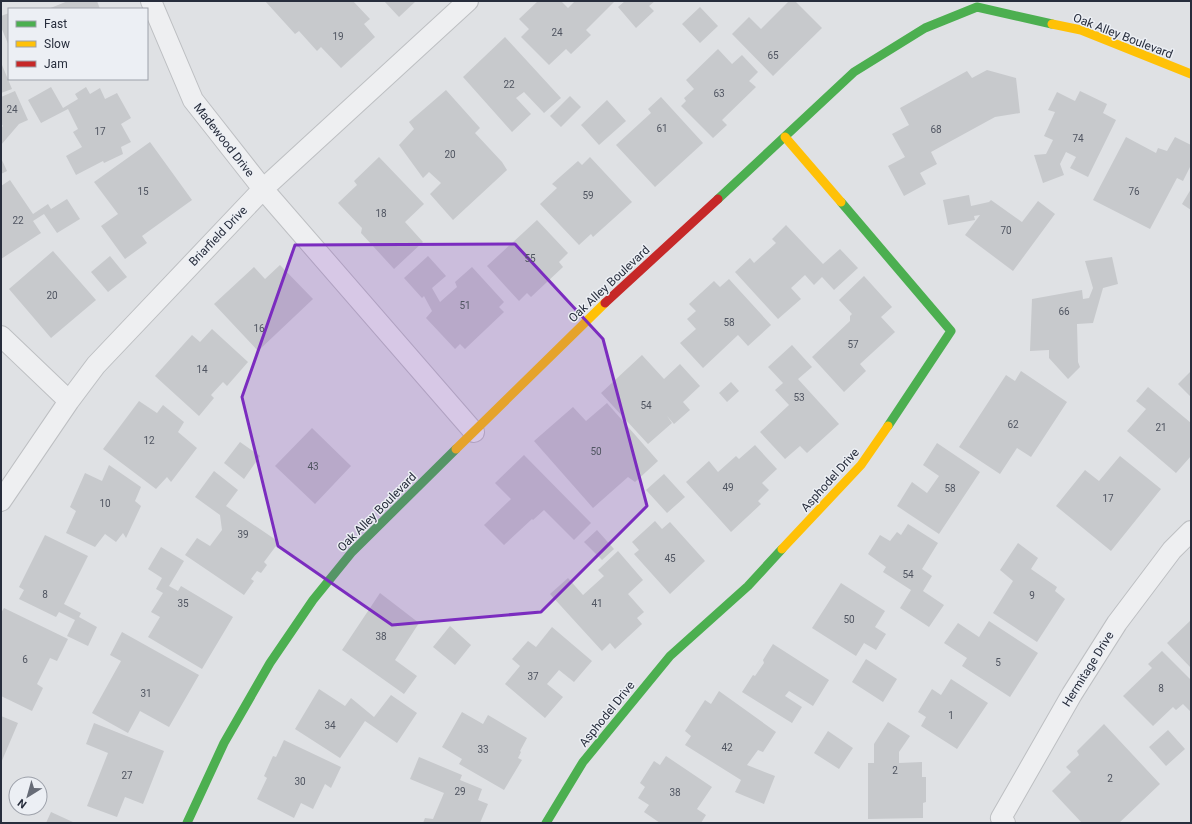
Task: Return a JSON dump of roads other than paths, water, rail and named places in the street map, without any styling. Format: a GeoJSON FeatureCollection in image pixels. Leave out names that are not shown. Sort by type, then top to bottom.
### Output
{"type":"FeatureCollection","features":[{"type":"Feature","properties":{"kind":"street","name":"Madewood Drive"},"geometry":{"type":"LineString","coordinates":[[151,1],[193,100],[263,189],[474,432]]}},
{"type":"Feature","properties":{"kind":"street","name":"Briarfield Drive"},"geometry":{"type":"LineString","coordinates":[[1,501],[69,401],[96,365],[263,189],[468,1]]}},
{"type":"Feature","properties":{"kind":"street","name":"Oak Alley Boulevard"},"geometry":{"type":"LineString","coordinates":[[187,823],[232,730],[270,663],[313,600],[352,552],[610,297],[854,72],[925,28],[977,7],[1081,30],[1191,74]]}},
{"type":"Feature","properties":{"kind":"street","name":"Asphodel Drive"},"geometry":{"type":"LineString","coordinates":[[546,823],[583,762],[670,656],[748,586],[862,465],[951,331],[785,137]]}},
{"type":"Feature","properties":{"kind":"street"},"geometry":{"type":"LineString","coordinates":[[1,336],[69,401]]}},
{"type":"Feature","properties":{"kind":"street","name":"Hermitage Drive"},"geometry":{"type":"LineString","coordinates":[[1003,821],[1072,694],[1117,623],[1172,550],[1191,531]]}}]}
